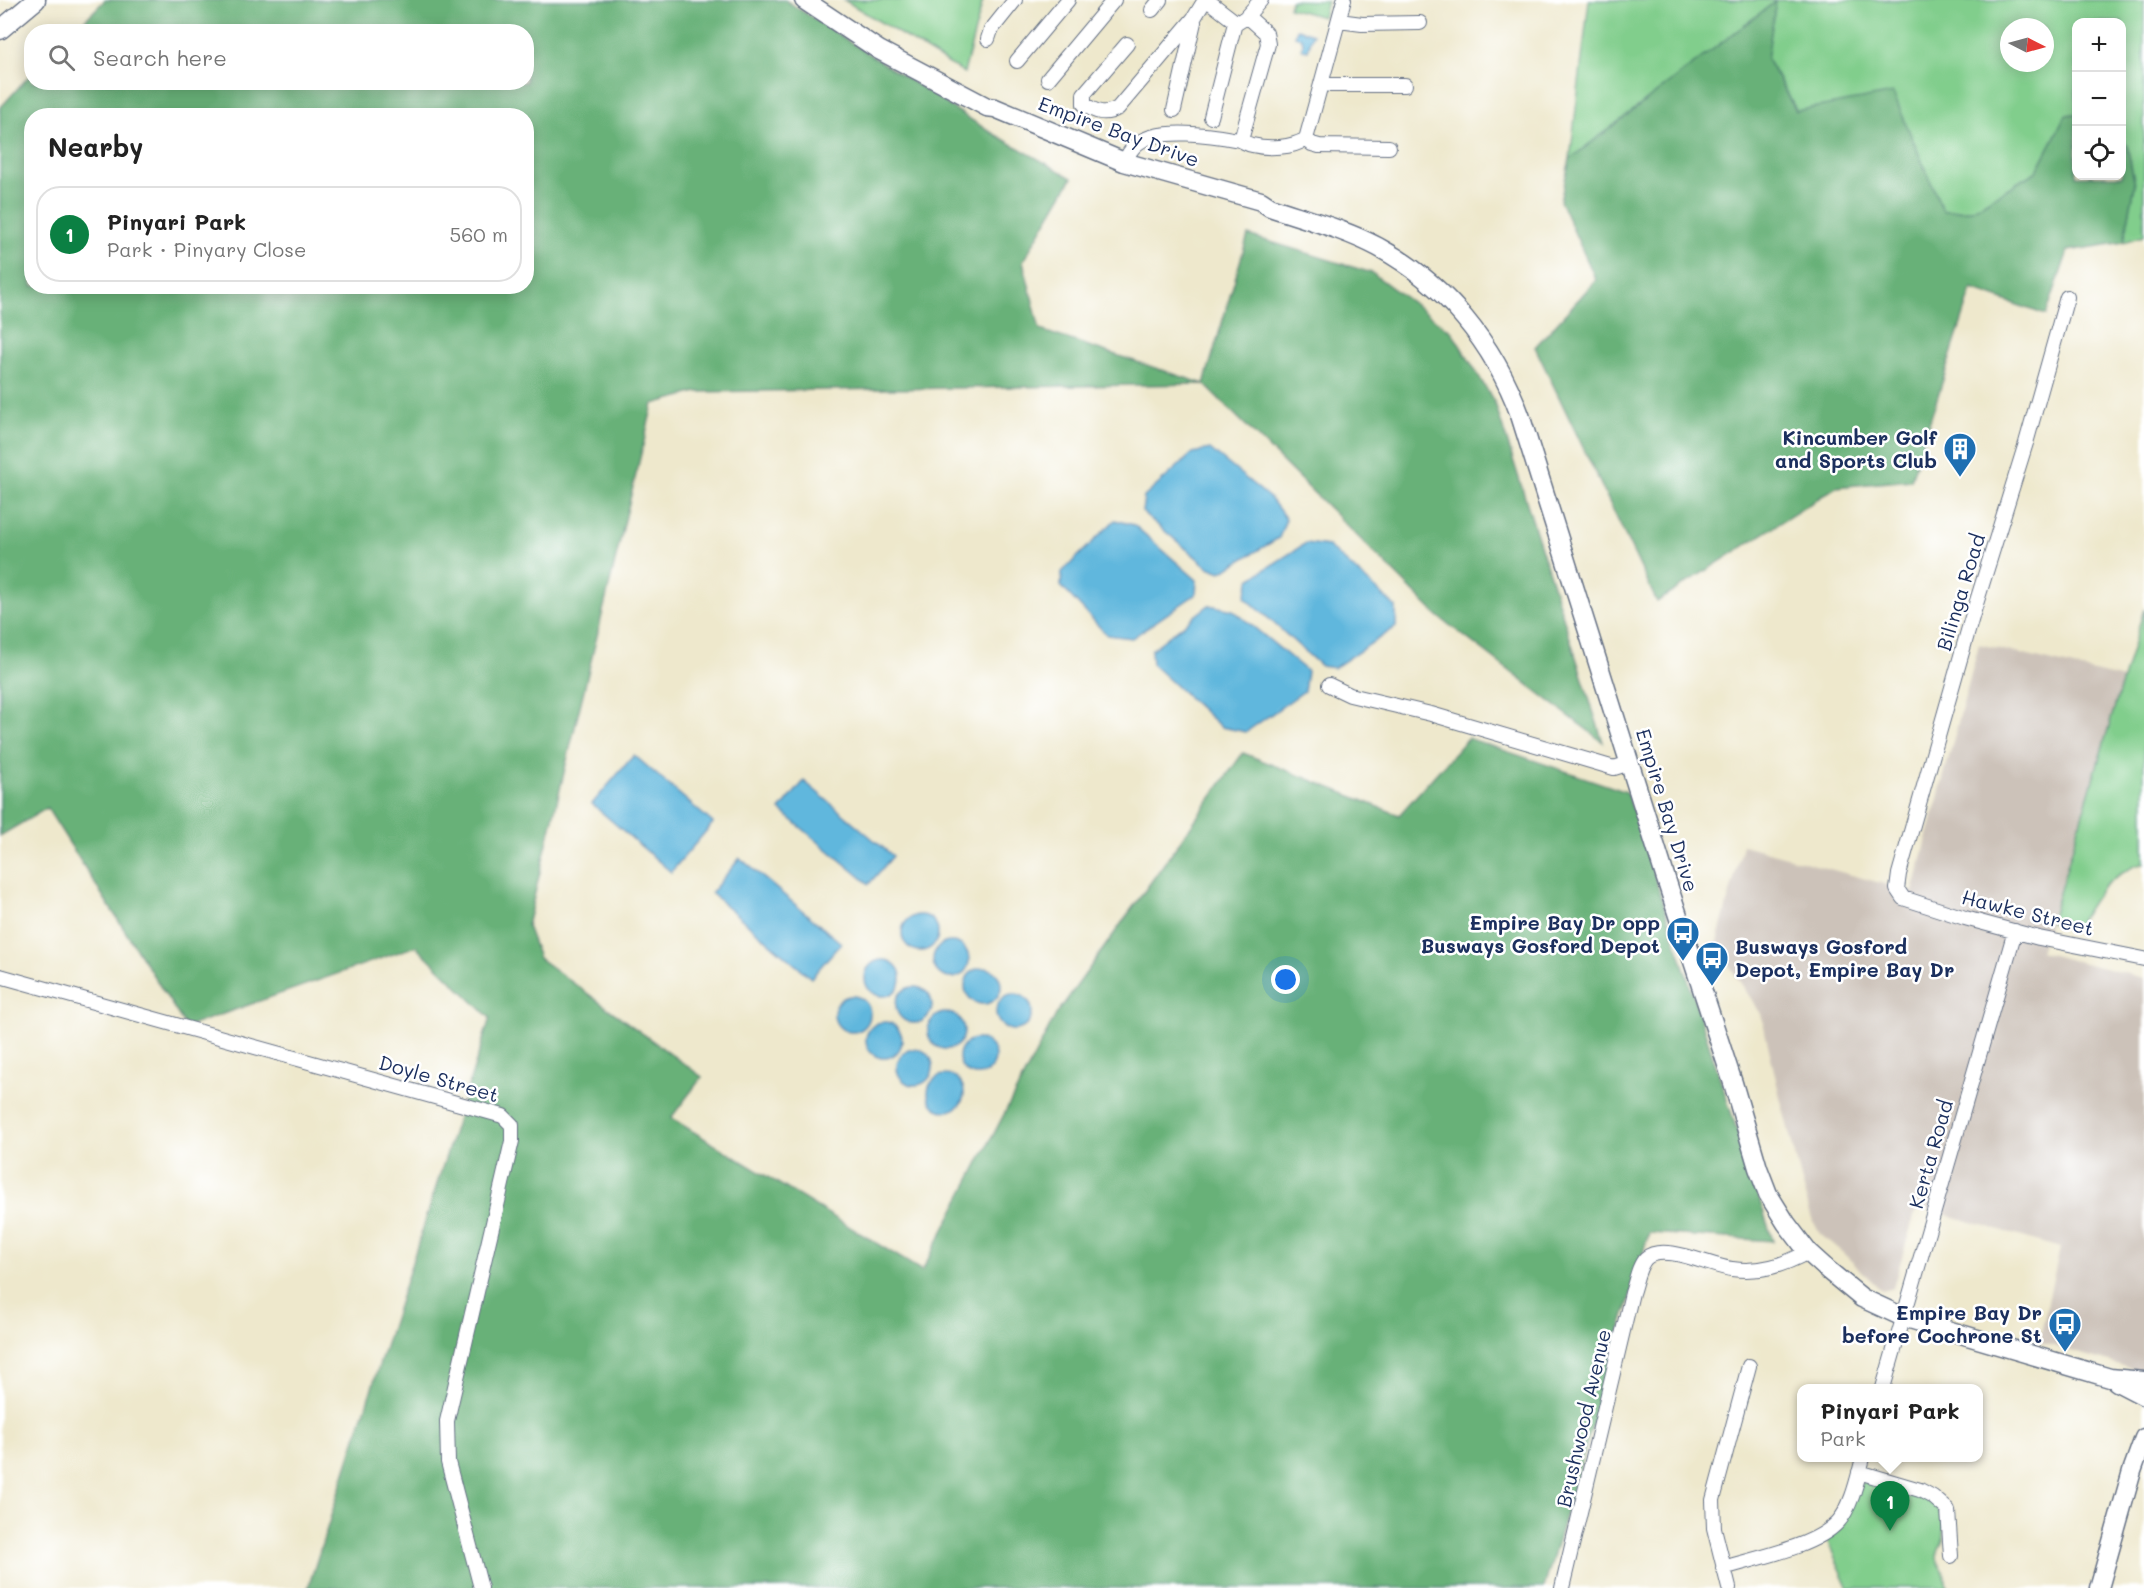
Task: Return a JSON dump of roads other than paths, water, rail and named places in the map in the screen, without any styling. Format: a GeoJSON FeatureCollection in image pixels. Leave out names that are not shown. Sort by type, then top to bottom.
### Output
{"type":"FeatureCollection","features":[{"type":"Feature","properties":{"kind":"main road"},"geometry":{"type":"LineString","coordinates":[[0,30],[36,0]]}},
{"type":"Feature","properties":{"kind":"main road","name":"Empire Bay Drive"},"geometry":{"type":"LineString","coordinates":[[804,0],[879,50],[987,107],[1124,162],[1261,201],[1270,207],[1364,240],[1395,256],[1444,296],[1485,345],[1505,379],[1520,415],[1758,1168],[1777,1210],[1808,1252],[1862,1298],[1902,1317],[2110,1378],[2144,1381]]}},
{"type":"Feature","properties":{"kind":"main road","name":"Empire Bay Drive"},"geometry":{"type":"LineString","coordinates":[[987,107],[995,115],[1083,158],[1130,176],[1260,207],[1270,207]]}},
{"type":"Feature","properties":{"kind":"main road"},"geometry":{"type":"LineString","coordinates":[[1083,158],[1095,157],[1116,164],[1124,162],[1136,173],[1161,181],[1163,185]]}},
{"type":"Feature","properties":{"kind":"main road","name":"Empire Bay Drive"},"geometry":{"type":"LineString","coordinates":[[2110,1378],[2144,1396]]}},
{"type":"Feature","properties":{"kind":"main road"},"geometry":{"type":"LineString","coordinates":[[2099,1588],[2132,1471],[2143,1445]]}},
{"type":"Feature","properties":{"kind":"street"},"geometry":{"type":"LineString","coordinates":[[988,39],[990,30],[1015,0]]}},
{"type":"Feature","properties":{"kind":"street"},"geometry":{"type":"LineString","coordinates":[[1017,61],[1068,0]]}},
{"type":"Feature","properties":{"kind":"street"},"geometry":{"type":"LineString","coordinates":[[1048,79],[1114,0]]}},
{"type":"Feature","properties":{"kind":"street"},"geometry":{"type":"LineString","coordinates":[[1127,44],[1084,94],[1084,105],[1102,112],[1118,108],[1194,18],[1206,0],[1266,33],[1268,44],[1241,140]]}},
{"type":"Feature","properties":{"kind":"street"},"geometry":{"type":"LineString","coordinates":[[1211,117],[1241,19],[1261,0]]}},
{"type":"Feature","properties":{"kind":"street"},"geometry":{"type":"LineString","coordinates":[[1124,162],[1138,142],[1163,134],[1241,140],[1252,145],[1296,145],[1306,139],[1344,0]]}},
{"type":"Feature","properties":{"kind":"street"},"geometry":{"type":"LineString","coordinates":[[1174,110],[1194,18]]}},
{"type":"Feature","properties":{"kind":"street"},"geometry":{"type":"LineString","coordinates":[[1339,21],[1362,24],[1420,24]]}},
{"type":"Feature","properties":{"kind":"street"},"geometry":{"type":"LineString","coordinates":[[1322,83],[1329,85],[1405,85]]}},
{"type":"Feature","properties":{"kind":"street"},"geometry":{"type":"LineString","coordinates":[[1306,139],[1319,146],[1389,147]]}},
{"type":"Feature","properties":{"kind":"street","name":"Bilinga Road"},"geometry":{"type":"LineString","coordinates":[[1903,898],[1897,889],[1899,874],[2067,297]]}},
{"type":"Feature","properties":{"kind":"street"},"geometry":{"type":"LineString","coordinates":[[1329,685],[1350,695],[1431,714],[1614,768],[1630,763]]}},
{"type":"Feature","properties":{"kind":"street","name":"Hawke Street"},"geometry":{"type":"LineString","coordinates":[[1903,898],[2015,931],[2144,959]]}},
{"type":"Feature","properties":{"kind":"street","name":"Kerta Road"},"geometry":{"type":"LineString","coordinates":[[1884,1384],[2015,931]]}},
{"type":"Feature","properties":{"kind":"street","name":"Doyle Street"},"geometry":{"type":"LineString","coordinates":[[0,976],[503,1116],[512,1125],[512,1141],[447,1421],[448,1462],[481,1588]]}},
{"type":"Feature","properties":{"kind":"street","name":"Brushwood Avenue"},"geometry":{"type":"LineString","coordinates":[[1563,1588],[1632,1293],[1646,1258],[1655,1254],[1667,1253],[1732,1269],[1758,1269],[1784,1264],[1808,1252]]}},
{"type":"Feature","properties":{"kind":"street"},"geometry":{"type":"LineString","coordinates":[[1729,1588],[1714,1528],[1713,1500],[1749,1366]]}},
{"type":"Feature","properties":{"kind":"street"},"geometry":{"type":"LineString","coordinates":[[1723,1568],[1817,1539],[1839,1521],[1854,1490],[1862,1462]]}},
{"type":"Feature","properties":{"kind":"street"},"geometry":{"type":"LineString","coordinates":[[1859,1472],[1920,1490],[1933,1497],[1947,1510],[1951,1556]]}},
{"type":"Feature","properties":{"kind":"water"},"geometry":{"type":"Polygon","coordinates":[[[1297,29],[1313,34],[1308,50],[1302,49],[1301,38],[1295,36],[1297,29]]]}},
{"type":"Feature","properties":{"kind":"water"},"geometry":{"type":"Polygon","coordinates":[[[1210,449],[1271,499],[1286,519],[1279,538],[1221,572],[1208,567],[1142,512],[1144,497],[1193,453],[1210,449]]]}},
{"type":"Feature","properties":{"kind":"water"},"geometry":{"type":"Polygon","coordinates":[[[1115,520],[1134,525],[1197,580],[1196,594],[1132,638],[1107,635],[1061,586],[1062,572],[1115,520]]]}},
{"type":"Feature","properties":{"kind":"water"},"geometry":{"type":"Polygon","coordinates":[[[1306,543],[1328,546],[1396,607],[1396,627],[1334,668],[1321,666],[1245,597],[1250,579],[1306,543]]]}},
{"type":"Feature","properties":{"kind":"water"},"geometry":{"type":"Polygon","coordinates":[[[1209,605],[1233,610],[1307,671],[1304,691],[1246,732],[1221,727],[1152,664],[1151,650],[1209,605]]]}},
{"type":"Feature","properties":{"kind":"water"},"geometry":{"type":"Polygon","coordinates":[[[634,755],[713,823],[671,872],[592,804],[634,755]]]}},
{"type":"Feature","properties":{"kind":"water"},"geometry":{"type":"Polygon","coordinates":[[[804,781],[893,856],[869,884],[780,810],[804,781]]]}},
{"type":"Feature","properties":{"kind":"water"},"geometry":{"type":"Polygon","coordinates":[[[740,858],[841,943],[811,978],[711,893],[740,858]]]}},
{"type":"Feature","properties":{"kind":"water"},"geometry":{"type":"Polygon","coordinates":[[[920,915],[932,921],[938,933],[932,945],[920,951],[908,945],[902,933],[908,921],[920,915]]]}},
{"type":"Feature","properties":{"kind":"water"},"geometry":{"type":"Polygon","coordinates":[[[951,942],[963,948],[969,960],[963,972],[951,978],[939,972],[933,960],[939,948],[951,942]]]}},
{"type":"Feature","properties":{"kind":"water"},"geometry":{"type":"Polygon","coordinates":[[[883,960],[895,966],[901,978],[895,990],[883,996],[871,990],[865,978],[871,966],[883,960]]]}},
{"type":"Feature","properties":{"kind":"water"},"geometry":{"type":"Polygon","coordinates":[[[983,968],[995,974],[1001,986],[995,998],[983,1004],[971,998],[965,986],[971,974],[983,968]]]}},
{"type":"Feature","properties":{"kind":"water"},"geometry":{"type":"Polygon","coordinates":[[[914,987],[926,993],[932,1005],[926,1017],[914,1023],[902,1017],[896,1005],[902,993],[914,987]]]}},
{"type":"Feature","properties":{"kind":"water"},"geometry":{"type":"Polygon","coordinates":[[[1014,994],[1026,1000],[1032,1012],[1026,1024],[1014,1030],[1002,1024],[996,1012],[1002,1000],[1014,994]]]}},
{"type":"Feature","properties":{"kind":"water"},"geometry":{"type":"Polygon","coordinates":[[[852,996],[864,1002],[870,1014],[864,1026],[852,1032],[840,1026],[834,1014],[840,1002],[852,996]]]}},
{"type":"Feature","properties":{"kind":"water"},"geometry":{"type":"Polygon","coordinates":[[[946,1013],[958,1019],[964,1031],[958,1043],[946,1049],[934,1043],[928,1031],[934,1019],[946,1013]]]}},
{"type":"Feature","properties":{"kind":"water"},"geometry":{"type":"Polygon","coordinates":[[[884,1022],[896,1028],[902,1040],[896,1052],[884,1058],[872,1052],[866,1040],[872,1028],[884,1022]]]}},
{"type":"Feature","properties":{"kind":"water"},"geometry":{"type":"Polygon","coordinates":[[[977,1039],[989,1045],[995,1057],[989,1069],[977,1075],[965,1069],[959,1057],[965,1045],[977,1039]]]}},
{"type":"Feature","properties":{"kind":"water"},"geometry":{"type":"Polygon","coordinates":[[[915,1049],[927,1055],[933,1067],[927,1079],[915,1085],[903,1079],[897,1067],[903,1055],[915,1049]]]}},
{"type":"Feature","properties":{"kind":"water"},"geometry":{"type":"Polygon","coordinates":[[[946,1075],[958,1081],[964,1093],[958,1105],[946,1111],[934,1105],[928,1093],[934,1081],[946,1075]]]}},
{"type":"Feature","properties":{"kind":"place","name":"Kincumber Golf and Sports Club"},"geometry":{"type":"Point","coordinates":[1960,478]}},
{"type":"Feature","properties":{"kind":"place","name":"Empire Bay Dr opp Busways Gosford Depot"},"geometry":{"type":"Point","coordinates":[1683,962]}},
{"type":"Feature","properties":{"kind":"place","name":"Busways Gosford Depot, Empire Bay Dr"},"geometry":{"type":"Point","coordinates":[1712,987]}},
{"type":"Feature","properties":{"kind":"place","name":"Empire Bay Dr before Cochrone St"},"geometry":{"type":"Point","coordinates":[2065,1353]}},
{"type":"Feature","properties":{"kind":"place","name":"Pinyari Park"},"geometry":{"type":"Point","coordinates":[1890,1531]}}]}
